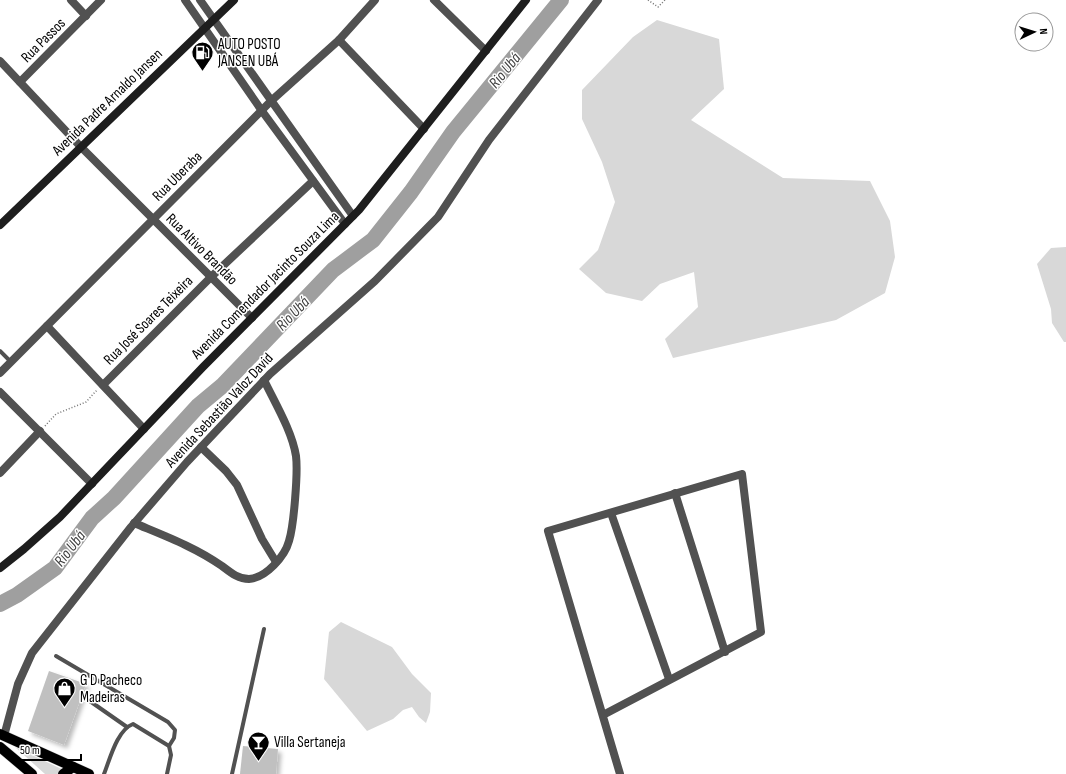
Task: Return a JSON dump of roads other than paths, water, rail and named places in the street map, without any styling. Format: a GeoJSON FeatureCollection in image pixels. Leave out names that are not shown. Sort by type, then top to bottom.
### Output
{"type":"FeatureCollection","features":[{"type":"Feature","properties":{"kind":"main road"},"geometry":{"type":"LineString","coordinates":[[2,735],[89,774]]}},
{"type":"Feature","properties":{"kind":"main road"},"geometry":{"type":"LineString","coordinates":[[0,747],[32,774]]}},
{"type":"Feature","properties":{"kind":"main road"},"geometry":{"type":"LineString","coordinates":[[64,774],[73,767]]}},
{"type":"Feature","properties":{"kind":"street"},"geometry":{"type":"LineString","coordinates":[[71,0],[86,16]]}},
{"type":"Feature","properties":{"kind":"street","name":"Rua Passos"},"geometry":{"type":"LineString","coordinates":[[20,82],[101,0]]}},
{"type":"Feature","properties":{"kind":"street"},"geometry":{"type":"LineString","coordinates":[[185,0],[262,111],[345,224]]}},
{"type":"Feature","properties":{"kind":"street"},"geometry":{"type":"LineString","coordinates":[[200,0],[353,216]]}},
{"type":"Feature","properties":{"kind":"street","name":"Avenida Padre Arnaldo Jansen"},"geometry":{"type":"LineString","coordinates":[[0,224],[234,0]]}},
{"type":"Feature","properties":{"kind":"street","name":"Rua Uberaba"},"geometry":{"type":"LineString","coordinates":[[0,373],[271,101],[339,40],[375,0]]}},
{"type":"Feature","properties":{"kind":"street"},"geometry":{"type":"LineString","coordinates":[[434,0],[486,51]]}},
{"type":"Feature","properties":{"kind":"street","name":"Avenida Comendador Jacinto Souza Lima"},"geometry":{"type":"LineString","coordinates":[[0,568],[24,550],[60,517],[252,318],[353,216],[526,0]]}},
{"type":"Feature","properties":{"kind":"street","name":"Avenida Sebastião Valoz David"},"geometry":{"type":"LineString","coordinates":[[2,735],[18,684],[32,653],[134,523],[201,447],[264,380],[375,281],[438,217],[489,140],[598,0]]}},
{"type":"Feature","properties":{"kind":"street"},"geometry":{"type":"LineString","coordinates":[[339,40],[424,129]]}},
{"type":"Feature","properties":{"kind":"street","name":"Rua Altivo Brandão"},"geometry":{"type":"LineString","coordinates":[[0,61],[80,146],[252,318]]}},
{"type":"Feature","properties":{"kind":"street","name":"Rua José Soares Teixeira"},"geometry":{"type":"LineString","coordinates":[[103,385],[211,277],[314,181]]}},
{"type":"Feature","properties":{"kind":"street"},"geometry":{"type":"LineString","coordinates":[[47,326],[144,429]]}},
{"type":"Feature","properties":{"kind":"street"},"geometry":{"type":"LineString","coordinates":[[134,523],[190,546],[235,576],[249,579],[261,575],[276,562],[289,541],[295,500],[296,456],[286,425],[264,380]]}},
{"type":"Feature","properties":{"kind":"street"},"geometry":{"type":"LineString","coordinates":[[0,392],[92,484]]}},
{"type":"Feature","properties":{"kind":"street"},"geometry":{"type":"LineString","coordinates":[[0,473],[40,431]]}},
{"type":"Feature","properties":{"kind":"street"},"geometry":{"type":"LineString","coordinates":[[201,447],[226,471],[237,485],[262,539],[276,562]]}},
{"type":"Feature","properties":{"kind":"street"},"geometry":{"type":"LineString","coordinates":[[603,715],[761,632],[742,474],[548,532],[620,774]]}},
{"type":"Feature","properties":{"kind":"street"},"geometry":{"type":"LineString","coordinates":[[675,493],[725,652]]}},
{"type":"Feature","properties":{"kind":"street"},"geometry":{"type":"LineString","coordinates":[[611,513],[669,679]]}},
{"type":"Feature","properties":{"kind":"lane"},"geometry":{"type":"LineString","coordinates":[[0,351],[11,362]]}},
{"type":"Feature","properties":{"kind":"lane"},"geometry":{"type":"LineString","coordinates":[[232,774],[264,629]]}},
{"type":"Feature","properties":{"kind":"lane"},"geometry":{"type":"LineString","coordinates":[[56,656],[168,722],[176,730],[174,738],[169,746],[171,755],[167,774]]}},
{"type":"Feature","properties":{"kind":"lane"},"geometry":{"type":"LineString","coordinates":[[84,697],[127,727]]}},
{"type":"Feature","properties":{"kind":"lane"},"geometry":{"type":"LineString","coordinates":[[104,774],[119,740],[127,727],[133,724],[169,746]]}},
{"type":"Feature","properties":{"kind":"waterway","name":"Rio Ubá"},"geometry":{"type":"LineString","coordinates":[[0,604],[17,595],[55,568],[92,518],[114,498],[198,406],[222,386],[333,270],[373,240],[411,192],[453,132],[561,0]]}},
{"type":"Feature","properties":{"kind":"place","name":"AUTO POSTO JANSEN UBÁ"},"geometry":{"type":"Point","coordinates":[202,72]}},
{"type":"Feature","properties":{"kind":"place","name":"G D Pacheco Madeiras"},"geometry":{"type":"Point","coordinates":[65,708]}},
{"type":"Feature","properties":{"kind":"place","name":"Villa Sertaneja"},"geometry":{"type":"Point","coordinates":[259,762]}}]}
